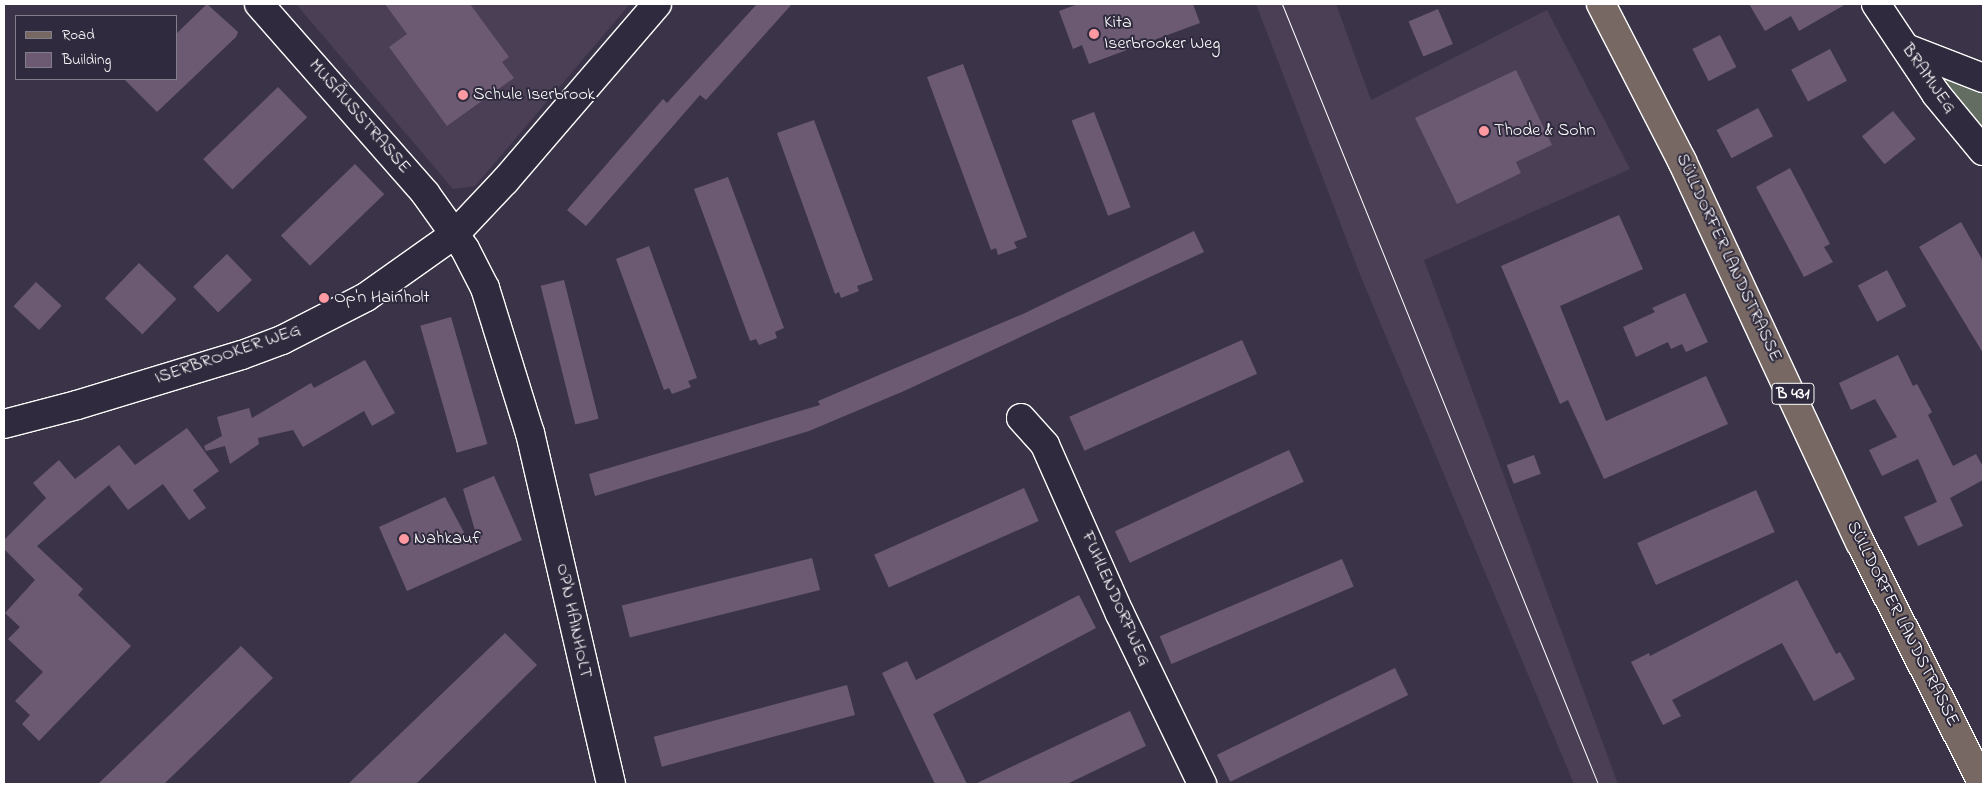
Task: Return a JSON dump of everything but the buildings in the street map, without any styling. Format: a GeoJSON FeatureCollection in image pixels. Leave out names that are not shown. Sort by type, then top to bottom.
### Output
{"type":"FeatureCollection","features":[{"type":"Feature","properties":{"kind":"main road","name":"SÜLLDORFER LANDSTRASSE"},"geometry":{"type":"LineString","coordinates":[[1601,4],[1686,169],[1860,542],[1983,784]]}},
{"type":"Feature","properties":{"kind":"street","name":"MUSÄUSSTRASSE"},"geometry":{"type":"LineString","coordinates":[[259,4],[386,146],[455,234]]}},
{"type":"Feature","properties":{"kind":"street","name":"ISERBROOKER WEG"},"geometry":{"type":"LineString","coordinates":[[4,424],[77,405],[282,340],[366,297],[455,234],[505,181],[657,4]]}},
{"type":"Feature","properties":{"kind":"street","name":"BRAMWEG"},"geometry":{"type":"LineString","coordinates":[[1876,4],[1936,94],[1983,151]]}},
{"type":"Feature","properties":{"kind":"street"},"geometry":{"type":"LineString","coordinates":[[1906,48],[1983,78]]}},
{"type":"Feature","properties":{"kind":"street","name":"OP'N HAINHOLT"},"geometry":{"type":"LineString","coordinates":[[455,234],[486,288],[530,433],[611,784]]}},
{"type":"Feature","properties":{"kind":"street","name":"FUHLENDORFWEG"},"geometry":{"type":"LineString","coordinates":[[1021,418],[1045,445],[1120,614],[1202,784]]}},
{"type":"Feature","properties":{"kind":"shaded area","name":"Schule Iserbrook"},"geometry":{"type":"Polygon","coordinates":[[[296,4],[630,4],[475,186],[453,189],[296,4]]]}},
{"type":"Feature","properties":{"kind":"shaded area"},"geometry":{"type":"Polygon","coordinates":[[[1256,4],[1336,4],[1371,100],[1547,10],[1630,169],[1424,260],[1618,784],[1574,784],[1361,277],[1256,4]]]}},
{"type":"Feature","properties":{"kind":"green space"},"geometry":{"type":"Polygon","coordinates":[[[1948,78],[1983,87],[1983,138],[1942,84],[1948,78]]]}},
{"type":"Feature","properties":{"kind":"tram line"},"geometry":{"type":"LineString","coordinates":[[1282,4],[1598,784]]}},
{"type":"Feature","properties":{"kind":"place","name":"Kita Iserbrooker Weg"},"geometry":{"type":"Point","coordinates":[1094,34]}},
{"type":"Feature","properties":{"kind":"place","name":"Schule Iserbrook"},"geometry":{"type":"Point","coordinates":[463,95]}},
{"type":"Feature","properties":{"kind":"place","name":"Thode & Sohn"},"geometry":{"type":"Point","coordinates":[1484,131]}},
{"type":"Feature","properties":{"kind":"place","name":"Op'n Hainholt"},"geometry":{"type":"Point","coordinates":[324,298]}},
{"type":"Feature","properties":{"kind":"place","name":"Nahkauf"},"geometry":{"type":"Point","coordinates":[404,539]}}]}
